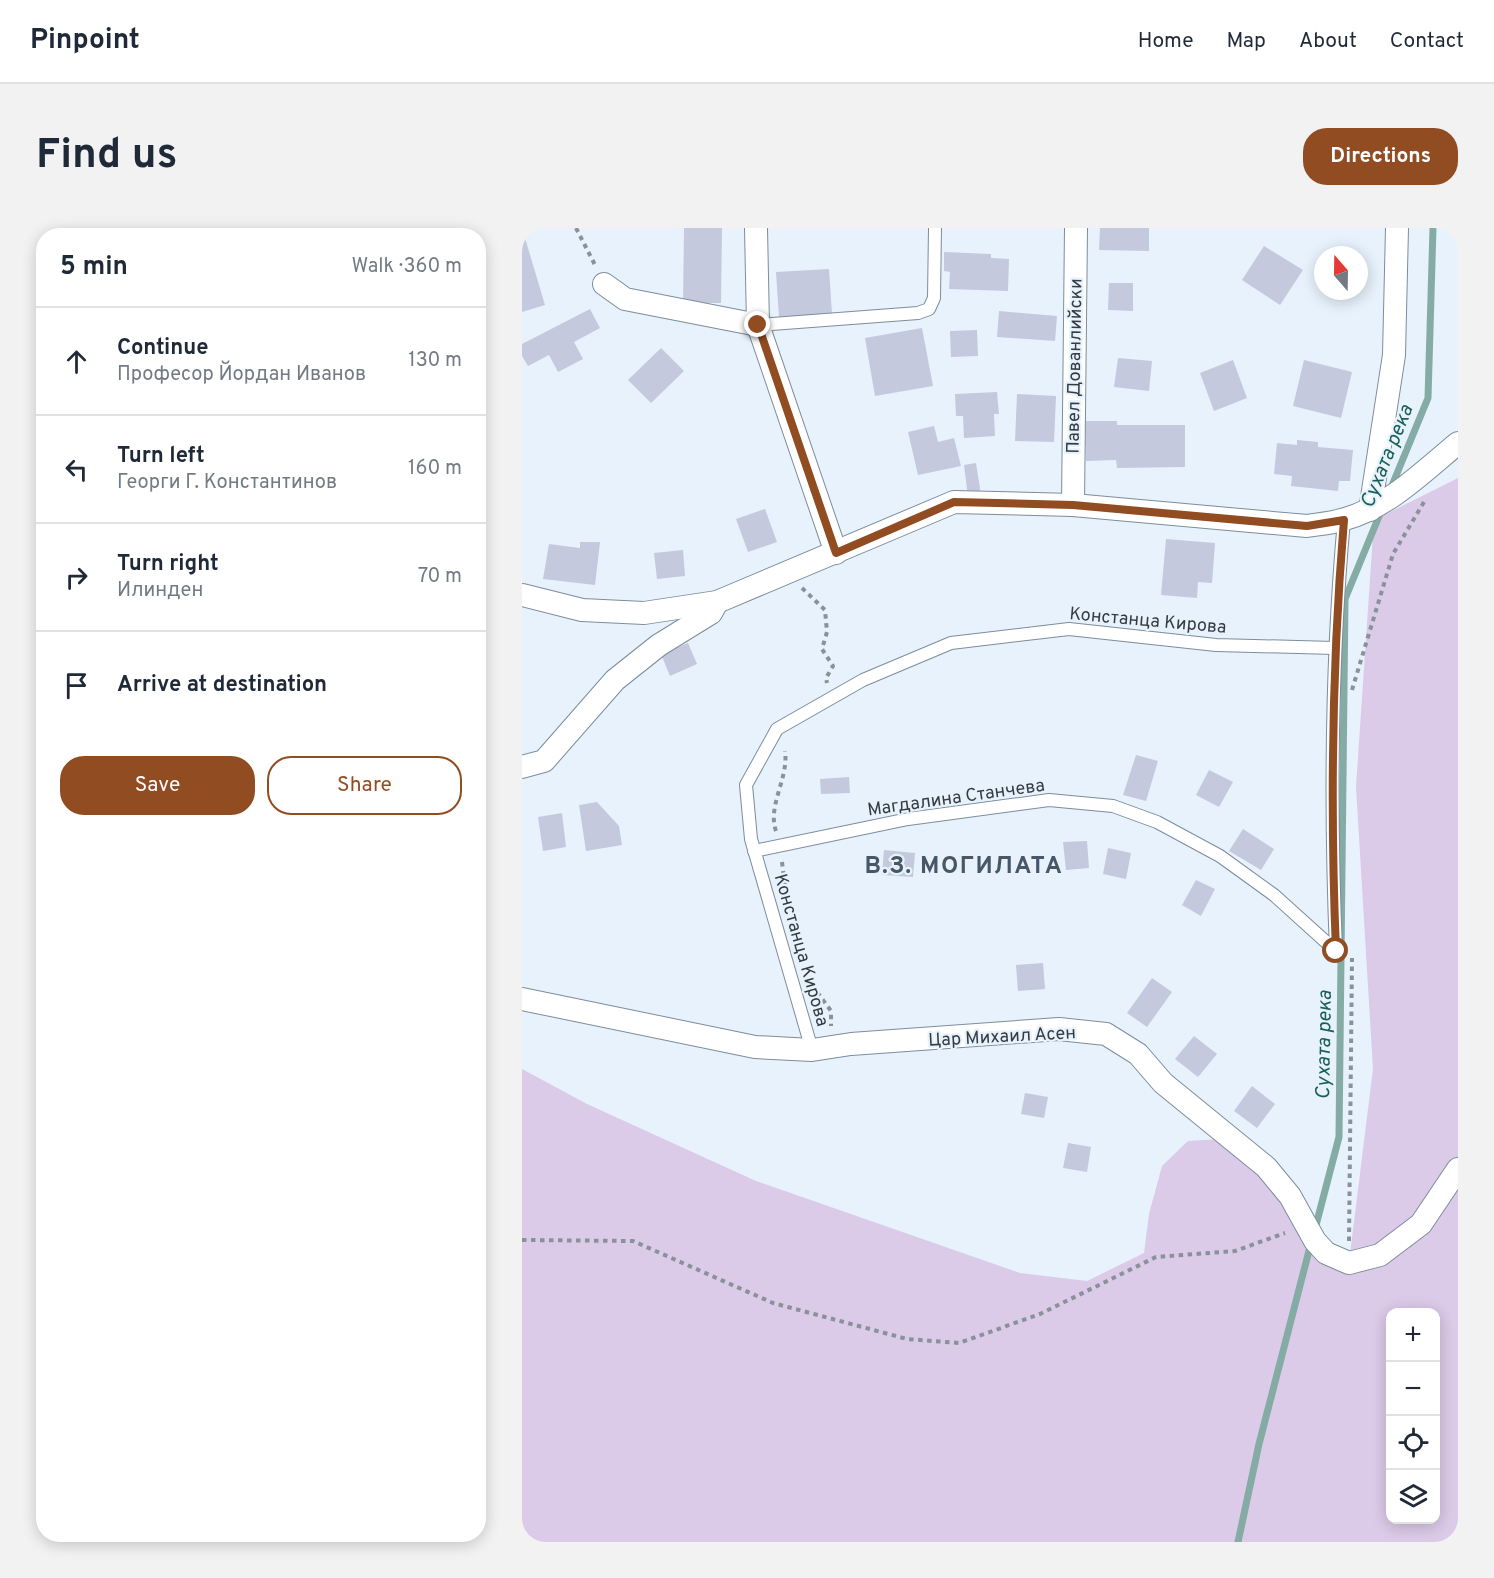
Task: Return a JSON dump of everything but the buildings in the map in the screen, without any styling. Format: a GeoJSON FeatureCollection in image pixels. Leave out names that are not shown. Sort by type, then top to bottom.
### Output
{"type":"FeatureCollection","features":[{"type":"Feature","properties":{"kind":"street"},"geometry":{"type":"LineString","coordinates":[[756,228],[758,325],[836,553]]}},
{"type":"Feature","properties":{"kind":"street","name":"Павел Дованлийски"},"geometry":{"type":"LineString","coordinates":[[1073,505],[1076,228]]}},
{"type":"Feature","properties":{"kind":"street"},"geometry":{"type":"LineString","coordinates":[[1370,509],[1394,355],[1397,228]]}},
{"type":"Feature","properties":{"kind":"street"},"geometry":{"type":"LineString","coordinates":[[604,284],[625,299],[758,325]]}},
{"type":"Feature","properties":{"kind":"street"},"geometry":{"type":"LineString","coordinates":[[522,595],[582,609],[644,613],[717,602],[954,502],[1073,505],[1307,526],[1344,520],[1370,509],[1400,490],[1458,444]]}},
{"type":"Feature","properties":{"kind":"street"},"geometry":{"type":"LineString","coordinates":[[522,767],[544,761],[615,680],[659,645],[711,613],[717,602]]}},
{"type":"Feature","properties":{"kind":"street","name":"Цар Михаил Асен"},"geometry":{"type":"LineString","coordinates":[[522,999],[755,1047],[821,1049],[1059,1029],[1106,1034],[1138,1054],[1163,1083],[1266,1167],[1290,1196],[1310,1232],[1326,1253],[1349,1263]]}},
{"type":"Feature","properties":{"kind":"street"},"geometry":{"type":"LineString","coordinates":[[1349,1263],[1380,1255],[1421,1224],[1458,1169]]}},
{"type":"Feature","properties":{"kind":"lane"},"geometry":{"type":"LineString","coordinates":[[758,325],[918,313],[929,309],[934,298],[935,228]]}},
{"type":"Feature","properties":{"kind":"lane"},"geometry":{"type":"LineString","coordinates":[[1335,648],[1344,520]]}},
{"type":"Feature","properties":{"kind":"lane","name":"Констанца Кирова"},"geometry":{"type":"LineString","coordinates":[[821,1049],[754,851],[746,785],[777,729],[863,680],[951,643],[1069,629],[1216,645],[1335,648]]}},
{"type":"Feature","properties":{"kind":"lane","name":"Магдалина Станчева"},"geometry":{"type":"LineString","coordinates":[[754,851],[908,819],[1049,800],[1113,806],[1157,822],[1220,856],[1274,895],[1336,951],[1332,849],[1335,648]]}},
{"type":"Feature","properties":{"kind":"path"},"geometry":{"type":"LineString","coordinates":[[576,228],[604,284]]}},
{"type":"Feature","properties":{"kind":"path"},"geometry":{"type":"LineString","coordinates":[[1352,691],[1393,554],[1428,494]]}},
{"type":"Feature","properties":{"kind":"path"},"geometry":{"type":"LineString","coordinates":[[796,569],[802,590],[825,610],[827,632],[822,649],[833,666],[826,678],[827,689],[841,693]]}},
{"type":"Feature","properties":{"kind":"path"},"geometry":{"type":"LineString","coordinates":[[784,747],[786,763],[772,822],[779,846],[788,903]]}},
{"type":"Feature","properties":{"kind":"path"},"geometry":{"type":"LineString","coordinates":[[1349,1263],[1352,957]]}},
{"type":"Feature","properties":{"kind":"path"},"geometry":{"type":"LineString","coordinates":[[810,983],[831,1011],[821,1049]]}},
{"type":"Feature","properties":{"kind":"path"},"geometry":{"type":"LineString","coordinates":[[522,1240],[633,1241],[772,1303],[907,1339],[959,1343],[1040,1314],[1156,1257],[1235,1251],[1310,1232]]}},
{"type":"Feature","properties":{"kind":"shaded area"},"geometry":{"type":"Polygon","coordinates":[[[1458,478],[1458,1542],[522,1542],[522,1069],[587,1104],[756,1181],[1020,1273],[1087,1281],[1144,1253],[1149,1214],[1162,1166],[1188,1141],[1237,1138],[1349,1262],[1373,1069],[1356,787],[1374,520],[1458,478]]]}},
{"type":"Feature","properties":{"kind":"waterway","name":"Сухата река"},"geometry":{"type":"LineString","coordinates":[[1391,488],[1428,398],[1433,228]]}},
{"type":"Feature","properties":{"kind":"waterway","name":"Сухата река"},"geometry":{"type":"LineString","coordinates":[[1315,1229],[1339,1137],[1345,599],[1382,509]]}},
{"type":"Feature","properties":{"kind":"waterway","name":"Сухата река"},"geometry":{"type":"LineString","coordinates":[[1238,1542],[1259,1444],[1311,1243]]}},
{"type":"Feature","properties":{"kind":"district","name":"В.З. МОГИЛАТА"},"geometry":{"type":"Point","coordinates":[964,865]}},
{"type":"Feature","properties":{"kind":"route"},"geometry":{"type":"LineString","coordinates":[[758,325],[836,553],[954,502],[1073,505],[1307,526],[1344,520],[1336,616],[1332,724],[1332,849],[1336,951]]}}]}
